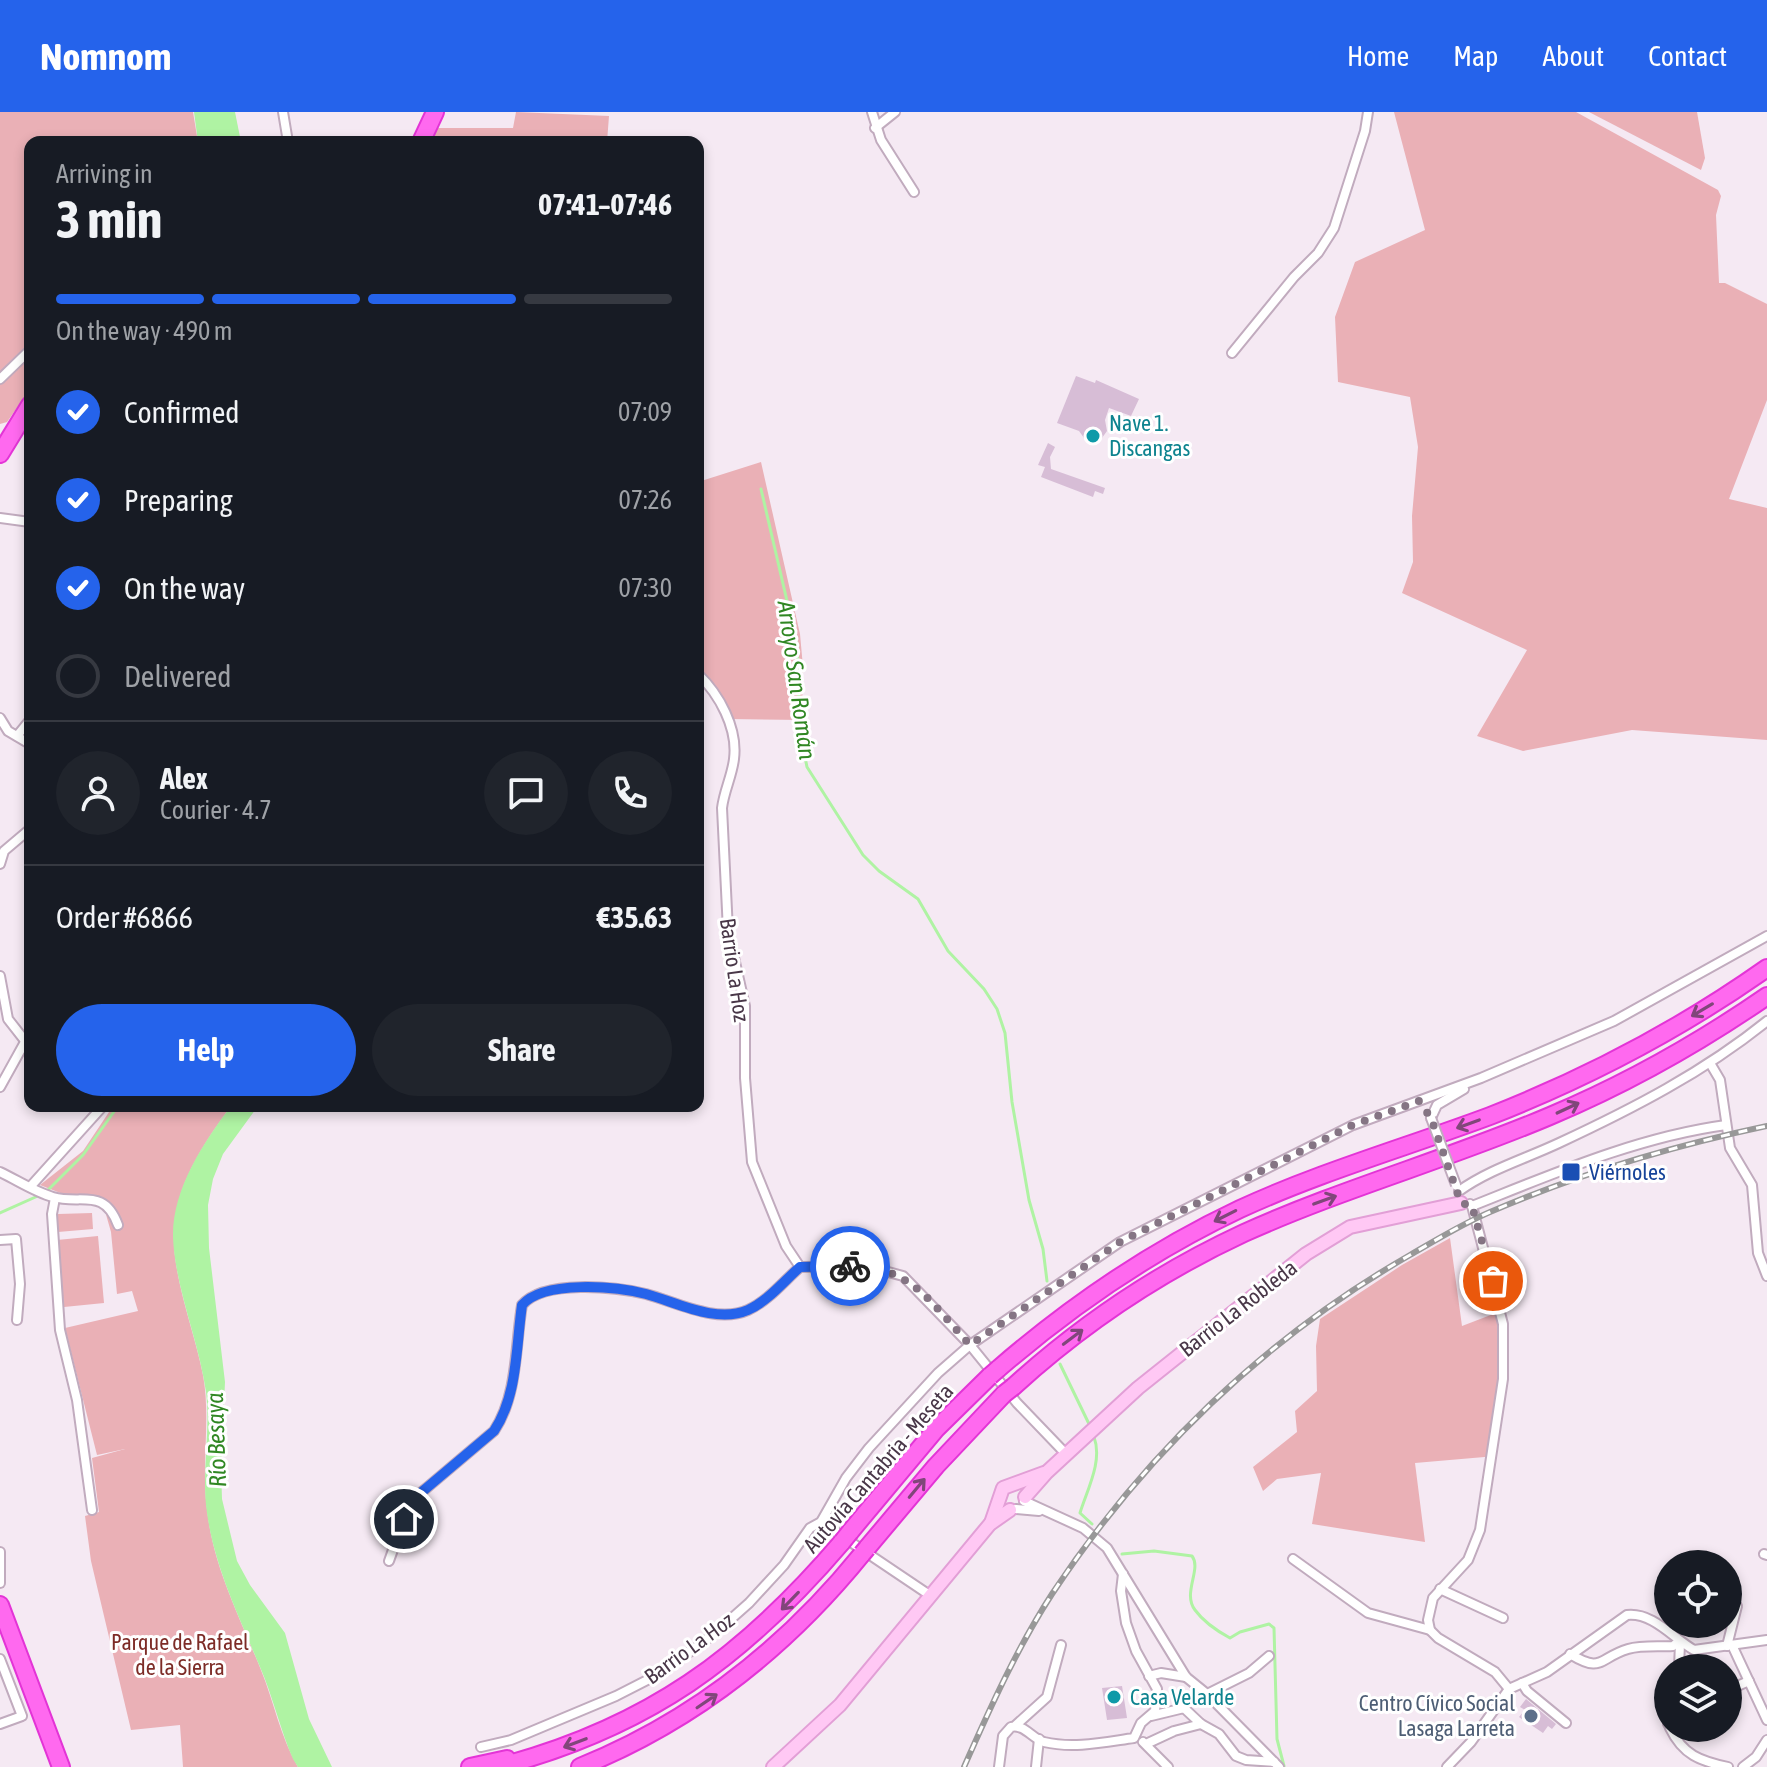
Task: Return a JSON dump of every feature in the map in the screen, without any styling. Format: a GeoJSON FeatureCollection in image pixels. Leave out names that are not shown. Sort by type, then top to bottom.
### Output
{"type":"FeatureCollection","features":[{"type":"Feature","properties":{"kind":"highway"},"geometry":{"type":"LineString","coordinates":[[424,136],[435,112]]}},
{"type":"Feature","properties":{"kind":"highway"},"geometry":{"type":"LineString","coordinates":[[0,454],[24,415]]}},
{"type":"Feature","properties":{"kind":"highway","name":"Autovía Cantabria - Meseta"},"geometry":{"type":"LineString","coordinates":[[498,1767],[528,1759],[623,1722],[695,1681],[760,1630],[846,1537],[923,1444],[994,1373],[1094,1292],[1191,1233],[1276,1194],[1490,1116],[1575,1079],[1685,1021],[1767,968]]}},
{"type":"Feature","properties":{"kind":"highway","name":"Autovía Cantabria - Meseta"},"geometry":{"type":"LineString","coordinates":[[580,1767],[660,1730],[740,1677],[807,1618],[950,1449],[1008,1391],[1105,1314],[1221,1245],[1303,1208],[1492,1140],[1575,1105],[1673,1054],[1767,996]]}},
{"type":"Feature","properties":{"kind":"highway"},"geometry":{"type":"LineString","coordinates":[[0,1605],[61,1767]]}},
{"type":"Feature","properties":{"kind":"highway"},"geometry":{"type":"LineString","coordinates":[[470,1767],[517,1757],[528,1759]]}},
{"type":"Feature","properties":{"kind":"street"},"geometry":{"type":"LineString","coordinates":[[283,112],[287,136]]}},
{"type":"Feature","properties":{"kind":"street"},"geometry":{"type":"LineString","coordinates":[[872,112],[875,128],[914,192]]}},
{"type":"Feature","properties":{"kind":"street"},"geometry":{"type":"LineString","coordinates":[[875,128],[895,112]]}},
{"type":"Feature","properties":{"kind":"street"},"geometry":{"type":"LineString","coordinates":[[1232,353],[1294,277],[1318,253],[1334,228],[1365,131],[1368,112]]}},
{"type":"Feature","properties":{"kind":"street"},"geometry":{"type":"LineString","coordinates":[[0,379],[24,356]]}},
{"type":"Feature","properties":{"kind":"street"},"geometry":{"type":"LineString","coordinates":[[0,518],[24,521]]}},
{"type":"Feature","properties":{"kind":"street","name":"Barrio La Hoz"},"geometry":{"type":"LineString","coordinates":[[704,681],[718,696],[733,744],[734,759],[722,808],[726,906],[730,948],[745,1006],[745,1078],[752,1162],[786,1246],[800,1267]]}},
{"type":"Feature","properties":{"kind":"street"},"geometry":{"type":"LineString","coordinates":[[0,718],[8,731],[24,740]]}},
{"type":"Feature","properties":{"kind":"street"},"geometry":{"type":"LineString","coordinates":[[17,736],[24,727]]}},
{"type":"Feature","properties":{"kind":"street"},"geometry":{"type":"LineString","coordinates":[[0,864],[2,849],[24,833]]}},
{"type":"Feature","properties":{"kind":"street"},"geometry":{"type":"LineString","coordinates":[[1431,1118],[1437,1105],[1481,1078],[1656,1000],[1767,936]]}},
{"type":"Feature","properties":{"kind":"street"},"geometry":{"type":"LineString","coordinates":[[0,976],[8,1019],[24,1033]]}},
{"type":"Feature","properties":{"kind":"street","name":"Barrio La Robleda"},"geometry":{"type":"LineString","coordinates":[[1462,1196],[1482,1175],[1616,1116],[1710,1063],[1767,1021]]}},
{"type":"Feature","properties":{"kind":"street"},"geometry":{"type":"LineString","coordinates":[[0,1087],[24,1044]]}},
{"type":"Feature","properties":{"kind":"street"},"geometry":{"type":"LineString","coordinates":[[1710,1063],[1720,1080],[1733,1154],[1752,1185],[1758,1253],[1767,1276]]}},
{"type":"Feature","properties":{"kind":"street","name":"Barrio La Hoz"},"geometry":{"type":"LineString","coordinates":[[481,1747],[511,1740],[600,1704],[661,1673],[714,1634],[749,1603],[784,1565],[810,1528],[821,1522],[846,1478],[869,1448],[928,1383],[970,1345],[1120,1242],[1353,1125],[1481,1078]]}},
{"type":"Feature","properties":{"kind":"street"},"geometry":{"type":"LineString","coordinates":[[1419,1101],[1431,1118],[1462,1196],[1503,1324],[1505,1357],[1480,1530],[1468,1560],[1440,1589],[1429,1607],[1430,1630]]}},
{"type":"Feature","properties":{"kind":"street"},"geometry":{"type":"LineString","coordinates":[[30,1187],[98,1112]]}},
{"type":"Feature","properties":{"kind":"street","name":"Barrio La Robleda"},"geometry":{"type":"LineString","coordinates":[[1019,1504],[1047,1472],[1165,1365],[1333,1236],[1379,1219],[1625,1148],[1687,1131],[1726,1125]]}},
{"type":"Feature","properties":{"kind":"street"},"geometry":{"type":"LineString","coordinates":[[0,1172],[53,1197],[95,1199],[114,1214],[118,1225]]}},
{"type":"Feature","properties":{"kind":"street"},"geometry":{"type":"LineString","coordinates":[[53,1197],[60,1330],[77,1400],[92,1510]]}},
{"type":"Feature","properties":{"kind":"street"},"geometry":{"type":"LineString","coordinates":[[0,1240],[16,1239],[20,1284],[17,1320]]}},
{"type":"Feature","properties":{"kind":"street"},"geometry":{"type":"LineString","coordinates":[[389,1561],[404,1519],[417,1496],[494,1431],[500,1422],[510,1392],[522,1305],[528,1298],[550,1288],[619,1290],[705,1311],[734,1313],[747,1311],[759,1303],[800,1267],[866,1266],[903,1276],[970,1345],[1017,1403],[1066,1454]]}},
{"type":"Feature","properties":{"kind":"street","name":"Barrio La Robleda"},"geometry":{"type":"LineString","coordinates":[[1015,1485],[1047,1472]]}},
{"type":"Feature","properties":{"kind":"street"},"geometry":{"type":"LineString","coordinates":[[773,1767],[840,1705],[990,1524],[1019,1504],[1022,1490],[1015,1485],[1003,1488],[990,1524]]}},
{"type":"Feature","properties":{"kind":"street"},"geometry":{"type":"LineString","coordinates":[[999,1500],[1019,1504],[1083,1528],[1107,1548],[1186,1677],[1277,1764]]}},
{"type":"Feature","properties":{"kind":"street"},"geometry":{"type":"LineString","coordinates":[[821,1522],[931,1596]]}},
{"type":"Feature","properties":{"kind":"street"},"geometry":{"type":"LineString","coordinates":[[0,1552],[0,1583]]}},
{"type":"Feature","properties":{"kind":"street"},"geometry":{"type":"LineString","coordinates":[[1293,1559],[1368,1613],[1430,1630],[1495,1672],[1509,1689]]}},
{"type":"Feature","properties":{"kind":"street"},"geometry":{"type":"LineString","coordinates":[[1123,1573],[1121,1591],[1126,1623],[1159,1696],[1150,1716]]}},
{"type":"Feature","properties":{"kind":"street"},"geometry":{"type":"LineString","coordinates":[[1440,1589],[1503,1618]]}},
{"type":"Feature","properties":{"kind":"street"},"geometry":{"type":"LineString","coordinates":[[1447,1767],[1471,1742],[1509,1689],[1547,1672],[1631,1614],[1651,1620],[1680,1642],[1704,1651],[1767,1640]]}},
{"type":"Feature","properties":{"kind":"street"},"geometry":{"type":"LineString","coordinates":[[1731,1638],[1729,1646],[1767,1720]]}},
{"type":"Feature","properties":{"kind":"street"},"geometry":{"type":"LineString","coordinates":[[1570,1654],[1594,1665],[1603,1664],[1623,1650],[1673,1646],[1680,1642]]}},
{"type":"Feature","properties":{"kind":"street"},"geometry":{"type":"LineString","coordinates":[[1680,1642],[1680,1654]]}},
{"type":"Feature","properties":{"kind":"street"},"geometry":{"type":"LineString","coordinates":[[999,1767],[1003,1736],[1047,1697],[1061,1645]]}},
{"type":"Feature","properties":{"kind":"street"},"geometry":{"type":"LineString","coordinates":[[1207,1694],[1249,1673],[1269,1656]]}},
{"type":"Feature","properties":{"kind":"street"},"geometry":{"type":"LineString","coordinates":[[0,1659],[22,1716],[0,1724]]}},
{"type":"Feature","properties":{"kind":"street"},"geometry":{"type":"LineString","coordinates":[[1149,1676],[1161,1673],[1186,1677]]}},
{"type":"Feature","properties":{"kind":"street"},"geometry":{"type":"LineString","coordinates":[[1742,1684],[1749,1681]]}},
{"type":"Feature","properties":{"kind":"street"},"geometry":{"type":"LineString","coordinates":[[1522,1683],[1527,1691],[1566,1723]]}},
{"type":"Feature","properties":{"kind":"street"},"geometry":{"type":"LineString","coordinates":[[1134,1738],[1141,1723],[1150,1716],[1184,1708],[1201,1724],[1219,1734],[1240,1758],[1277,1764]]}},
{"type":"Feature","properties":{"kind":"street"},"geometry":{"type":"LineString","coordinates":[[1146,1744],[1174,1731],[1201,1724]]}},
{"type":"Feature","properties":{"kind":"street"},"geometry":{"type":"LineString","coordinates":[[1016,1725],[1039,1739],[1087,1745],[1134,1738],[1146,1744],[1168,1767]]}},
{"type":"Feature","properties":{"kind":"street"},"geometry":{"type":"LineString","coordinates":[[1036,1767],[1039,1739]]}},
{"type":"Feature","properties":{"kind":"street"},"geometry":{"type":"LineString","coordinates":[[1743,1767],[1756,1757],[1767,1740]]}},
{"type":"Feature","properties":{"kind":"street"},"geometry":{"type":"LineString","coordinates":[[1678,1742],[1693,1758],[1728,1767]]}},
{"type":"Feature","properties":{"kind":"green space"},"geometry":{"type":"Polygon","coordinates":[[[0,112],[193,112],[197,136],[24,136],[24,398],[7,422],[0,424],[0,112]]]}},
{"type":"Feature","properties":{"kind":"green space"},"geometry":{"type":"Polygon","coordinates":[[[516,112],[609,116],[607,136],[432,136],[436,128],[513,128],[516,112]]]}},
{"type":"Feature","properties":{"kind":"green space"},"geometry":{"type":"Polygon","coordinates":[[[1394,112],[1576,112],[1718,190],[1721,196],[1716,215],[1719,283],[1725,283],[1767,304],[1767,400],[1729,499],[1767,508],[1767,740],[1632,730],[1523,751],[1477,736],[1527,650],[1402,593],[1413,562],[1412,516],[1418,447],[1410,397],[1338,382],[1335,317],[1355,262],[1425,230],[1394,112]]]}},
{"type":"Feature","properties":{"kind":"green space"},"geometry":{"type":"Polygon","coordinates":[[[1589,112],[1697,112],[1705,158],[1701,170],[1589,112]]]}},
{"type":"Feature","properties":{"kind":"green space"},"geometry":{"type":"Polygon","coordinates":[[[761,462],[800,634],[802,720],[729,719],[719,691],[704,676],[704,480],[761,462]]]}},
{"type":"Feature","properties":{"kind":"green space","name":"Parque de Rafael de la Sierra"},"geometry":{"type":"Polygon","coordinates":[[[109,1112],[227,1112],[204,1145],[182,1189],[175,1220],[175,1257],[203,1375],[206,1408],[205,1492],[215,1551],[286,1743],[298,1767],[183,1767],[180,1725],[131,1730],[91,1561],[85,1516],[99,1512],[92,1458],[125,1449],[97,1455],[65,1328],[138,1311],[132,1291],[117,1294],[111,1232],[101,1197],[63,1194],[40,1185],[83,1151],[109,1112]]]}},
{"type":"Feature","properties":{"kind":"green space"},"geometry":{"type":"Polygon","coordinates":[[[92,1213],[93,1229],[58,1232],[58,1214],[92,1213]]]}},
{"type":"Feature","properties":{"kind":"green space"},"geometry":{"type":"Polygon","coordinates":[[[98,1236],[104,1303],[64,1307],[57,1240],[98,1236]]]}},
{"type":"Feature","properties":{"kind":"green space"},"geometry":{"type":"Polygon","coordinates":[[[1450,1238],[1462,1326],[1496,1313],[1505,1357],[1496,1456],[1415,1463],[1425,1542],[1312,1524],[1321,1473],[1277,1479],[1263,1491],[1253,1467],[1297,1432],[1295,1411],[1317,1391],[1316,1346],[1320,1319],[1402,1265],[1450,1238]]]}},
{"type":"Feature","properties":{"kind":"water"},"geometry":{"type":"Polygon","coordinates":[[[194,112],[235,112],[240,136],[197,136],[194,112]]]}},
{"type":"Feature","properties":{"kind":"water","name":"Río Besaya"},"geometry":{"type":"Polygon","coordinates":[[[227,1112],[254,1112],[223,1154],[213,1179],[208,1205],[209,1248],[225,1382],[222,1499],[237,1561],[250,1585],[285,1633],[309,1719],[332,1767],[298,1767],[293,1759],[265,1678],[222,1573],[211,1534],[205,1482],[206,1392],[178,1276],[173,1237],[174,1219],[184,1185],[210,1135],[227,1112]]]}},
{"type":"Feature","properties":{"kind":"building","name":"Nave 1. Discangas"},"geometry":{"type":"Polygon","coordinates":[[[1076,376],[1095,383],[1096,380],[1139,399],[1131,416],[1109,408],[1105,420],[1107,431],[1099,442],[1087,442],[1079,431],[1057,423],[1076,376]]]}},
{"type":"Feature","properties":{"kind":"building"},"geometry":{"type":"Polygon","coordinates":[[[1048,443],[1055,447],[1050,457],[1051,469],[1105,488],[1103,494],[1095,491],[1093,497],[1041,477],[1045,467],[1038,465],[1048,443]]]}},
{"type":"Feature","properties":{"kind":"building","name":"Casa Velarde"},"geometry":{"type":"Polygon","coordinates":[[[1122,1686],[1127,1718],[1107,1720],[1102,1688],[1122,1686]]]}},
{"type":"Feature","properties":{"kind":"building","name":"Centro Cívico Social Lasaga Larreta"},"geometry":{"type":"Polygon","coordinates":[[[1526,1699],[1556,1724],[1552,1729],[1548,1726],[1543,1733],[1519,1717],[1525,1710],[1520,1707],[1526,1699]]]}},
{"type":"Feature","properties":{"kind":"waterway","name":"Arroyo San Román"},"geometry":{"type":"LineString","coordinates":[[761,489],[797,644],[800,733],[807,767],[863,855],[879,871],[918,899],[948,951],[984,989],[997,1009],[1005,1033],[1012,1102],[1047,1281]]}},
{"type":"Feature","properties":{"kind":"waterway"},"geometry":{"type":"LineString","coordinates":[[47,1191],[83,1155],[114,1112]]}},
{"type":"Feature","properties":{"kind":"waterway"},"geometry":{"type":"LineString","coordinates":[[0,1213],[40,1195]]}},
{"type":"Feature","properties":{"kind":"waterway","name":"Arroyo San Román"},"geometry":{"type":"LineString","coordinates":[[1060,1364],[1090,1426]]}},
{"type":"Feature","properties":{"kind":"waterway","name":"Arroyo San Román"},"geometry":{"type":"LineString","coordinates":[[1092,1524],[1080,1513],[1097,1456],[1094,1437]]}},
{"type":"Feature","properties":{"kind":"waterway","name":"Arroyo San Román"},"geometry":{"type":"LineString","coordinates":[[1122,1554],[1154,1551],[1192,1556],[1195,1568],[1190,1596],[1195,1610],[1207,1622],[1230,1638],[1269,1624],[1274,1628],[1277,1739],[1284,1766]]}},
{"type":"Feature","properties":{"kind":"railway"},"geometry":{"type":"LineString","coordinates":[[964,1767],[1027,1636],[1088,1543],[1167,1448],[1257,1362],[1357,1288],[1480,1217],[1557,1185],[1626,1162],[1767,1126]]}},
{"type":"Feature","properties":{"kind":"way so far"},"geometry":{"type":"LineString","coordinates":[[850,1266],[885,1269],[903,1276],[970,1345],[1120,1242],[1353,1125],[1419,1101],[1431,1118],[1461,1203],[1472,1206],[1493,1281]]}},
{"type":"Feature","properties":{"kind":"place","name":"Nave 1. Discangas"},"geometry":{"type":"Point","coordinates":[1093,436]}},
{"type":"Feature","properties":{"kind":"place","name":"Viérnoles"},"geometry":{"type":"Point","coordinates":[1571,1172]}},
{"type":"Feature","properties":{"kind":"place","name":"Casa Velarde"},"geometry":{"type":"Point","coordinates":[1114,1697]}},
{"type":"Feature","properties":{"kind":"place","name":"Centro Cívico Social Lasaga Larreta"},"geometry":{"type":"Point","coordinates":[1531,1716]}},
{"type":"Feature","properties":{"kind":"route"},"geometry":{"type":"LineString","coordinates":[[404,1519],[417,1496],[494,1431],[500,1422],[510,1392],[522,1305],[528,1298],[550,1288],[619,1290],[705,1311],[734,1313],[747,1311],[759,1303],[800,1267],[850,1266]]}}]}
